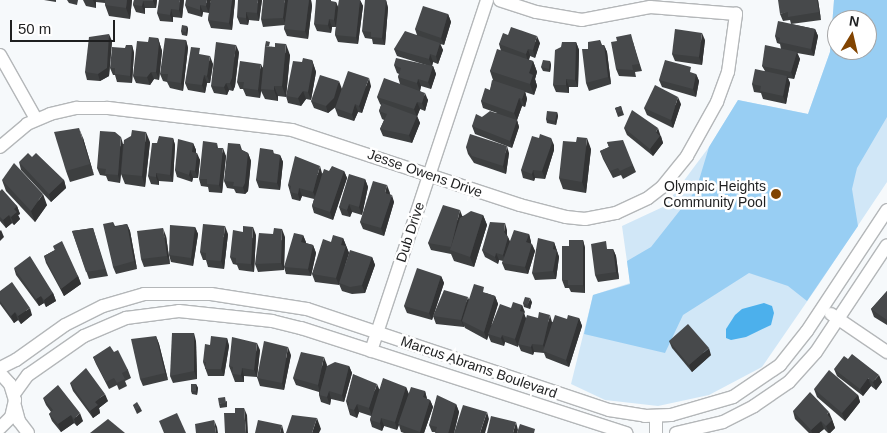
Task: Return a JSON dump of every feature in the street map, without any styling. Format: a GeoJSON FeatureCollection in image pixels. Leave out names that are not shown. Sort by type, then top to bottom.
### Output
{"type":"FeatureCollection","features":[{"type":"Feature","properties":{"kind":"street","name":"Dub Drive"},"geometry":{"type":"LineString","coordinates":[[370,351],[487,0]]}},
{"type":"Feature","properties":{"kind":"street","name":"Jesse Owens Drive"},"geometry":{"type":"LineString","coordinates":[[0,147],[36,119],[64,110],[91,107],[229,121],[319,137],[428,175],[566,217],[600,216],[632,206],[648,198],[674,173],[708,119],[728,72],[736,14],[650,7],[582,20],[536,12],[500,0]]}},
{"type":"Feature","properties":{"kind":"street"},"geometry":{"type":"LineString","coordinates":[[0,55],[36,119]]}},
{"type":"Feature","properties":{"kind":"street","name":"Marcus Abrams Boulevard"},"geometry":{"type":"LineString","coordinates":[[0,368],[12,363],[76,318],[144,294],[211,294],[307,308],[609,410],[656,417],[695,410],[733,397],[758,383],[792,352],[823,309],[887,210]]}},
{"type":"Feature","properties":{"kind":"street"},"geometry":{"type":"LineString","coordinates":[[676,433],[723,422],[777,392],[808,362],[887,245]]}},
{"type":"Feature","properties":{"kind":"street"},"geometry":{"type":"LineString","coordinates":[[823,309],[887,352]]}},
{"type":"Feature","properties":{"kind":"street","name":"Marcus Abrams Boulevard"},"geometry":{"type":"LineString","coordinates":[[0,428],[11,417],[14,400],[28,375],[84,336],[126,318],[152,312],[179,311],[272,321],[627,433]]}},
{"type":"Feature","properties":{"kind":"street"},"geometry":{"type":"LineString","coordinates":[[0,373],[10,384],[19,421],[28,433]]}},
{"type":"Feature","properties":{"kind":"street"},"geometry":{"type":"LineString","coordinates":[[656,417],[656,433]]}},
{"type":"Feature","properties":{"kind":"shaded area","name":"Olympic Heights Community Pool"},"geometry":{"type":"Polygon","coordinates":[[[834,0],[887,0],[887,182],[762,367],[709,395],[658,406],[605,400],[571,384],[593,295],[630,283],[622,226],[665,206],[709,147],[738,100],[808,114],[827,60],[877,60],[877,10],[833,10],[834,0]]]}},
{"type":"Feature","properties":{"kind":"shaded area","name":"Olympic Heights Community Pool"},"geometry":{"type":"Polygon","coordinates":[[[834,0],[887,0],[887,117],[857,168],[852,189],[858,226],[807,301],[788,286],[749,273],[683,315],[665,353],[584,334],[593,295],[630,284],[627,261],[651,247],[696,190],[709,147],[738,100],[808,114],[827,60],[877,60],[877,10],[833,10],[834,0]]]}},
{"type":"Feature","properties":{"kind":"shaded area"},"geometry":{"type":"Polygon","coordinates":[[[764,303],[772,306],[774,313],[771,325],[746,337],[731,340],[726,338],[726,329],[735,315],[742,309],[764,303]]]}},
{"type":"Feature","properties":{"kind":"building"},"geometry":{"type":"Polygon","coordinates":[[[105,0],[127,0],[126,8],[105,5],[105,0]]]}},
{"type":"Feature","properties":{"kind":"building"},"geometry":{"type":"Polygon","coordinates":[[[134,0],[153,1],[143,1],[142,6],[133,5],[134,0]]]}},
{"type":"Feature","properties":{"kind":"building"},"geometry":{"type":"Polygon","coordinates":[[[159,0],[180,0],[179,10],[171,9],[170,15],[157,13],[159,0]]]}},
{"type":"Feature","properties":{"kind":"building"},"geometry":{"type":"Polygon","coordinates":[[[186,0],[207,0],[206,6],[200,5],[200,10],[185,5],[186,0]]]}},
{"type":"Feature","properties":{"kind":"building"},"geometry":{"type":"Polygon","coordinates":[[[211,0],[232,0],[229,23],[208,20],[211,0]]]}},
{"type":"Feature","properties":{"kind":"building"},"geometry":{"type":"Polygon","coordinates":[[[238,0],[258,0],[257,13],[246,12],[246,18],[237,17],[238,0]]]}},
{"type":"Feature","properties":{"kind":"building"},"geometry":{"type":"Polygon","coordinates":[[[263,0],[285,0],[283,18],[261,19],[263,0]]]}},
{"type":"Feature","properties":{"kind":"building"},"geometry":{"type":"Polygon","coordinates":[[[288,0],[309,0],[305,31],[284,29],[288,0]]]}},
{"type":"Feature","properties":{"kind":"building"},"geometry":{"type":"Polygon","coordinates":[[[316,0],[336,2],[334,20],[329,19],[328,25],[314,24],[316,0]]]}},
{"type":"Feature","properties":{"kind":"building"},"geometry":{"type":"Polygon","coordinates":[[[339,0],[360,0],[356,37],[335,35],[339,0]]]}},
{"type":"Feature","properties":{"kind":"building"},"geometry":{"type":"Polygon","coordinates":[[[365,0],[386,0],[382,38],[371,37],[371,32],[362,31],[365,0]]]}},
{"type":"Feature","properties":{"kind":"building"},"geometry":{"type":"Polygon","coordinates":[[[778,0],[817,0],[819,12],[788,17],[788,12],[780,14],[778,0]]]}},
{"type":"Feature","properties":{"kind":"building"},"geometry":{"type":"Polygon","coordinates":[[[423,6],[448,14],[441,38],[415,29],[423,6]]]}},
{"type":"Feature","properties":{"kind":"building"},"geometry":{"type":"Polygon","coordinates":[[[778,21],[815,29],[811,49],[779,42],[780,38],[775,36],[778,21]]]}},
{"type":"Feature","properties":{"kind":"building"},"geometry":{"type":"Polygon","coordinates":[[[182,25],[187,26],[186,32],[181,31],[182,25]]]}},
{"type":"Feature","properties":{"kind":"building"},"geometry":{"type":"Polygon","coordinates":[[[511,27],[537,36],[533,50],[528,49],[526,54],[499,44],[503,33],[508,35],[511,27]]]}},
{"type":"Feature","properties":{"kind":"building"},"geometry":{"type":"Polygon","coordinates":[[[675,29],[702,33],[699,57],[672,54],[675,29]]]}},
{"type":"Feature","properties":{"kind":"building"},"geometry":{"type":"Polygon","coordinates":[[[405,31],[440,43],[436,56],[430,54],[429,59],[394,49],[405,31]]]}},
{"type":"Feature","properties":{"kind":"building"},"geometry":{"type":"Polygon","coordinates":[[[109,34],[107,68],[98,74],[85,72],[89,37],[109,34]]]}},
{"type":"Feature","properties":{"kind":"building"},"geometry":{"type":"Polygon","coordinates":[[[631,34],[639,64],[632,65],[633,70],[616,69],[611,42],[617,41],[616,37],[631,34]]]}},
{"type":"Feature","properties":{"kind":"building"},"geometry":{"type":"Polygon","coordinates":[[[149,37],[158,38],[156,72],[151,72],[147,77],[133,76],[137,41],[148,42],[149,37]]]}},
{"type":"Feature","properties":{"kind":"building"},"geometry":{"type":"Polygon","coordinates":[[[165,38],[186,40],[181,83],[167,81],[168,74],[160,74],[165,38]]]}},
{"type":"Feature","properties":{"kind":"building"},"geometry":{"type":"Polygon","coordinates":[[[600,40],[601,45],[604,45],[608,77],[586,83],[582,49],[588,49],[588,42],[600,40]]]}},
{"type":"Feature","properties":{"kind":"building"},"geometry":{"type":"Polygon","coordinates":[[[266,41],[270,42],[269,46],[265,46],[266,41]]]}},
{"type":"Feature","properties":{"kind":"building"},"geometry":{"type":"Polygon","coordinates":[[[216,42],[236,45],[232,78],[230,83],[226,83],[224,87],[211,86],[216,42]]]}},
{"type":"Feature","properties":{"kind":"building"},"geometry":{"type":"Polygon","coordinates":[[[562,42],[576,42],[575,80],[566,79],[566,85],[553,85],[555,50],[561,47],[562,42]]]}},
{"type":"Feature","properties":{"kind":"building"},"geometry":{"type":"Polygon","coordinates":[[[275,43],[286,44],[282,86],[274,86],[274,90],[261,89],[265,46],[275,47],[275,43]]]}},
{"type":"Feature","properties":{"kind":"building"},"geometry":{"type":"Polygon","coordinates":[[[126,45],[132,45],[130,76],[115,74],[115,68],[110,68],[112,47],[125,48],[126,45]]]}},
{"type":"Feature","properties":{"kind":"building"},"geometry":{"type":"Polygon","coordinates":[[[765,45],[797,52],[791,72],[762,66],[765,45]]]}},
{"type":"Feature","properties":{"kind":"building"},"geometry":{"type":"Polygon","coordinates":[[[191,47],[200,48],[199,54],[210,56],[207,76],[204,75],[202,85],[185,83],[191,47]]]}},
{"type":"Feature","properties":{"kind":"building"},"geometry":{"type":"Polygon","coordinates":[[[497,49],[533,61],[529,73],[533,75],[530,84],[490,71],[497,49]]]}},
{"type":"Feature","properties":{"kind":"building"},"geometry":{"type":"Polygon","coordinates":[[[303,58],[312,60],[313,65],[308,92],[303,91],[298,98],[286,96],[293,61],[302,62],[303,58]]]}},
{"type":"Feature","properties":{"kind":"building"},"geometry":{"type":"Polygon","coordinates":[[[396,58],[433,66],[428,82],[418,79],[417,83],[398,77],[401,68],[394,65],[396,58]]]}},
{"type":"Feature","properties":{"kind":"building"},"geometry":{"type":"Polygon","coordinates":[[[543,60],[550,61],[549,69],[541,67],[543,60]]]}},
{"type":"Feature","properties":{"kind":"building"},"geometry":{"type":"Polygon","coordinates":[[[665,60],[691,67],[690,72],[696,74],[693,89],[659,80],[665,60]]]}},
{"type":"Feature","properties":{"kind":"building"},"geometry":{"type":"Polygon","coordinates":[[[240,61],[261,64],[258,90],[243,88],[244,82],[237,82],[240,61]]]}},
{"type":"Feature","properties":{"kind":"building"},"geometry":{"type":"Polygon","coordinates":[[[755,69],[787,76],[783,96],[760,91],[761,86],[752,84],[755,69]]]}},
{"type":"Feature","properties":{"kind":"building"},"geometry":{"type":"Polygon","coordinates":[[[348,71],[369,78],[359,106],[355,104],[352,114],[335,108],[348,71]]]}},
{"type":"Feature","properties":{"kind":"building"},"geometry":{"type":"Polygon","coordinates":[[[320,75],[339,81],[334,98],[326,106],[311,101],[320,75]]]}},
{"type":"Feature","properties":{"kind":"building"},"geometry":{"type":"Polygon","coordinates":[[[384,78],[425,93],[422,103],[417,102],[414,109],[377,97],[384,78]]]}},
{"type":"Feature","properties":{"kind":"building"},"geometry":{"type":"Polygon","coordinates":[[[492,80],[525,91],[522,99],[519,98],[514,113],[481,101],[485,88],[490,90],[492,80]]]}},
{"type":"Feature","properties":{"kind":"building"},"geometry":{"type":"Polygon","coordinates":[[[655,85],[678,97],[671,120],[644,108],[655,85]]]}},
{"type":"Feature","properties":{"kind":"building"},"geometry":{"type":"Polygon","coordinates":[[[382,103],[417,116],[409,135],[380,129],[387,114],[379,111],[382,103]]]}},
{"type":"Feature","properties":{"kind":"building"},"geometry":{"type":"Polygon","coordinates":[[[621,106],[622,111],[617,113],[615,108],[621,106]]]}},
{"type":"Feature","properties":{"kind":"building"},"geometry":{"type":"Polygon","coordinates":[[[632,110],[658,128],[656,132],[660,136],[650,149],[624,128],[632,110]]]}},
{"type":"Feature","properties":{"kind":"building"},"geometry":{"type":"Polygon","coordinates":[[[490,111],[517,120],[510,141],[472,126],[476,114],[482,117],[490,111]]]}},
{"type":"Feature","properties":{"kind":"building"},"geometry":{"type":"Polygon","coordinates":[[[547,111],[557,112],[555,121],[546,119],[547,111]]]}},
{"type":"Feature","properties":{"kind":"building"},"geometry":{"type":"Polygon","coordinates":[[[79,128],[90,164],[66,171],[54,132],[79,128]]]}},
{"type":"Feature","properties":{"kind":"building"},"geometry":{"type":"Polygon","coordinates":[[[132,130],[146,132],[142,176],[121,174],[124,140],[131,136],[132,130]]]}},
{"type":"Feature","properties":{"kind":"building"},"geometry":{"type":"Polygon","coordinates":[[[100,131],[115,132],[121,137],[118,175],[105,174],[106,169],[97,168],[100,131]]]}},
{"type":"Feature","properties":{"kind":"building"},"geometry":{"type":"Polygon","coordinates":[[[470,134],[507,146],[503,166],[472,156],[466,147],[470,134]]]}},
{"type":"Feature","properties":{"kind":"building"},"geometry":{"type":"Polygon","coordinates":[[[540,134],[551,138],[552,143],[542,171],[533,170],[532,174],[521,170],[532,136],[539,138],[540,134]]]}},
{"type":"Feature","properties":{"kind":"building"},"geometry":{"type":"Polygon","coordinates":[[[159,136],[173,138],[170,175],[156,173],[156,177],[148,176],[152,143],[157,143],[159,136]]]}},
{"type":"Feature","properties":{"kind":"building"},"geometry":{"type":"Polygon","coordinates":[[[577,137],[587,138],[582,182],[559,178],[563,141],[576,142],[577,137]]]}},
{"type":"Feature","properties":{"kind":"building"},"geometry":{"type":"Polygon","coordinates":[[[178,139],[193,143],[192,152],[197,153],[195,171],[190,170],[189,175],[175,170],[178,139]]]}},
{"type":"Feature","properties":{"kind":"building"},"geometry":{"type":"Polygon","coordinates":[[[623,140],[633,165],[620,171],[618,168],[610,171],[600,151],[609,147],[607,142],[623,140]]]}},
{"type":"Feature","properties":{"kind":"building"},"geometry":{"type":"Polygon","coordinates":[[[203,141],[217,143],[216,148],[223,148],[219,185],[207,184],[207,179],[199,179],[203,141]]]}},
{"type":"Feature","properties":{"kind":"building"},"geometry":{"type":"Polygon","coordinates":[[[228,143],[240,144],[240,149],[248,153],[243,187],[233,186],[234,182],[224,181],[228,143]]]}},
{"type":"Feature","properties":{"kind":"building"},"geometry":{"type":"Polygon","coordinates":[[[260,148],[273,150],[273,153],[280,155],[277,183],[256,180],[260,148]]]}},
{"type":"Feature","properties":{"kind":"building"},"geometry":{"type":"Polygon","coordinates":[[[28,153],[32,157],[36,153],[64,180],[49,194],[19,162],[28,153]]]}},
{"type":"Feature","properties":{"kind":"building"},"geometry":{"type":"Polygon","coordinates":[[[295,156],[320,166],[313,192],[299,188],[298,194],[290,192],[291,186],[288,185],[295,156]]]}},
{"type":"Feature","properties":{"kind":"building"},"geometry":{"type":"Polygon","coordinates":[[[14,163],[43,194],[31,211],[2,180],[14,163]]]}},
{"type":"Feature","properties":{"kind":"building"},"geometry":{"type":"Polygon","coordinates":[[[332,166],[344,171],[330,212],[312,206],[324,169],[329,171],[332,166]]]}},
{"type":"Feature","properties":{"kind":"building"},"geometry":{"type":"Polygon","coordinates":[[[349,174],[365,179],[359,207],[349,204],[347,210],[339,207],[349,174]]]}},
{"type":"Feature","properties":{"kind":"building"},"geometry":{"type":"Polygon","coordinates":[[[373,181],[387,185],[385,193],[392,195],[381,228],[360,222],[373,181]]]}},
{"type":"Feature","properties":{"kind":"building"},"geometry":{"type":"Polygon","coordinates":[[[2,189],[17,206],[14,209],[17,212],[3,220],[0,217],[0,191],[2,189]]]}},
{"type":"Feature","properties":{"kind":"building"},"geometry":{"type":"Polygon","coordinates":[[[443,205],[460,210],[451,247],[428,243],[443,205]]]}},
{"type":"Feature","properties":{"kind":"building"},"geometry":{"type":"Polygon","coordinates":[[[471,211],[483,215],[470,257],[450,250],[460,218],[471,211]]]}},
{"type":"Feature","properties":{"kind":"building"},"geometry":{"type":"Polygon","coordinates":[[[113,222],[114,227],[127,224],[134,261],[113,267],[103,224],[113,222]]]}},
{"type":"Feature","properties":{"kind":"building"},"geometry":{"type":"Polygon","coordinates":[[[490,222],[505,223],[504,232],[508,237],[503,255],[496,253],[495,257],[482,250],[490,222]]]}},
{"type":"Feature","properties":{"kind":"building"},"geometry":{"type":"Polygon","coordinates":[[[203,224],[225,226],[221,261],[206,260],[206,253],[200,252],[203,224]]]}},
{"type":"Feature","properties":{"kind":"building"},"geometry":{"type":"Polygon","coordinates":[[[170,225],[195,227],[191,258],[169,255],[170,225]]]}},
{"type":"Feature","properties":{"kind":"building"},"geometry":{"type":"Polygon","coordinates":[[[243,226],[253,227],[251,264],[236,263],[236,258],[230,257],[233,230],[243,232],[243,226]]]}},
{"type":"Feature","properties":{"kind":"building"},"geometry":{"type":"Polygon","coordinates":[[[93,228],[105,269],[86,272],[72,231],[93,228]]]}},
{"type":"Feature","properties":{"kind":"building"},"geometry":{"type":"Polygon","coordinates":[[[163,228],[167,256],[141,259],[137,231],[163,228]]]}},
{"type":"Feature","properties":{"kind":"building"},"geometry":{"type":"Polygon","coordinates":[[[274,228],[282,229],[281,263],[255,264],[259,233],[273,234],[274,228]]]}},
{"type":"Feature","properties":{"kind":"building"},"geometry":{"type":"Polygon","coordinates":[[[514,230],[529,234],[526,242],[532,244],[525,267],[502,263],[514,230]]]}},
{"type":"Feature","properties":{"kind":"building"},"geometry":{"type":"Polygon","coordinates":[[[294,233],[303,235],[301,242],[313,245],[308,269],[284,267],[294,233]]]}},
{"type":"Feature","properties":{"kind":"building"},"geometry":{"type":"Polygon","coordinates":[[[333,235],[343,238],[341,245],[346,246],[336,278],[312,274],[323,239],[331,242],[333,235]]]}},
{"type":"Feature","properties":{"kind":"building"},"geometry":{"type":"Polygon","coordinates":[[[538,238],[554,242],[553,249],[557,250],[553,271],[532,273],[538,238]]]}},
{"type":"Feature","properties":{"kind":"building"},"geometry":{"type":"Polygon","coordinates":[[[569,240],[583,240],[583,285],[568,285],[568,280],[562,280],[562,246],[569,246],[569,240]]]}},
{"type":"Feature","properties":{"kind":"building"},"geometry":{"type":"Polygon","coordinates":[[[62,241],[78,276],[61,289],[44,256],[55,250],[53,246],[62,241]]]}},
{"type":"Feature","properties":{"kind":"building"},"geometry":{"type":"Polygon","coordinates":[[[606,241],[607,249],[613,249],[616,272],[595,275],[591,244],[606,241]]]}},
{"type":"Feature","properties":{"kind":"building"},"geometry":{"type":"Polygon","coordinates":[[[350,250],[372,257],[362,285],[350,287],[339,283],[350,250]]]}},
{"type":"Feature","properties":{"kind":"building"},"geometry":{"type":"Polygon","coordinates":[[[30,256],[53,293],[44,300],[41,296],[36,299],[14,268],[30,256]]]}},
{"type":"Feature","properties":{"kind":"building"},"geometry":{"type":"Polygon","coordinates":[[[417,268],[441,276],[429,313],[404,306],[417,268]]]}},
{"type":"Feature","properties":{"kind":"building"},"geometry":{"type":"Polygon","coordinates":[[[12,282],[30,308],[18,316],[15,312],[11,316],[0,301],[0,291],[12,282]]]}},
{"type":"Feature","properties":{"kind":"building"},"geometry":{"type":"Polygon","coordinates":[[[474,284],[484,287],[483,292],[495,296],[484,332],[462,321],[474,284]]]}},
{"type":"Feature","properties":{"kind":"building"},"geometry":{"type":"Polygon","coordinates":[[[444,290],[468,297],[461,320],[433,316],[444,290]]]}},
{"type":"Feature","properties":{"kind":"building"},"geometry":{"type":"Polygon","coordinates":[[[887,291],[887,320],[871,309],[887,291]]]}},
{"type":"Feature","properties":{"kind":"building"},"geometry":{"type":"Polygon","coordinates":[[[525,297],[530,298],[528,305],[523,303],[525,297]]]}},
{"type":"Feature","properties":{"kind":"building"},"geometry":{"type":"Polygon","coordinates":[[[513,302],[522,305],[520,311],[524,312],[515,339],[502,335],[501,338],[488,334],[500,304],[511,308],[513,302]]]}},
{"type":"Feature","properties":{"kind":"building"},"geometry":{"type":"Polygon","coordinates":[[[539,312],[550,315],[543,345],[532,344],[531,347],[518,344],[527,315],[538,318],[539,312]]]}},
{"type":"Feature","properties":{"kind":"building"},"geometry":{"type":"Polygon","coordinates":[[[555,315],[567,319],[568,315],[579,318],[566,360],[543,351],[555,315]]]}},
{"type":"Feature","properties":{"kind":"building"},"geometry":{"type":"Polygon","coordinates":[[[688,324],[709,348],[689,365],[669,341],[688,324]]]}},
{"type":"Feature","properties":{"kind":"building"},"geometry":{"type":"Polygon","coordinates":[[[172,333],[194,333],[194,371],[170,376],[172,333]]]}},
{"type":"Feature","properties":{"kind":"building"},"geometry":{"type":"Polygon","coordinates":[[[156,336],[165,373],[140,379],[131,339],[156,336]]]}},
{"type":"Feature","properties":{"kind":"building"},"geometry":{"type":"Polygon","coordinates":[[[211,336],[227,338],[221,369],[205,369],[206,362],[203,362],[205,344],[210,345],[211,336]]]}},
{"type":"Feature","properties":{"kind":"building"},"geometry":{"type":"Polygon","coordinates":[[[232,337],[257,343],[254,370],[242,368],[241,375],[232,374],[233,367],[229,366],[232,337]]]}},
{"type":"Feature","properties":{"kind":"building"},"geometry":{"type":"Polygon","coordinates":[[[264,341],[288,347],[282,383],[257,378],[264,341]]]}},
{"type":"Feature","properties":{"kind":"building"},"geometry":{"type":"Polygon","coordinates":[[[110,346],[114,352],[118,350],[128,370],[122,373],[125,379],[117,383],[114,378],[106,382],[93,357],[110,346]]]}},
{"type":"Feature","properties":{"kind":"building"},"geometry":{"type":"Polygon","coordinates":[[[301,352],[324,357],[318,385],[293,378],[301,352]]]}},
{"type":"Feature","properties":{"kind":"building"},"geometry":{"type":"Polygon","coordinates":[[[852,354],[879,375],[873,382],[868,378],[860,389],[834,369],[844,356],[848,359],[852,354]]]}},
{"type":"Feature","properties":{"kind":"building"},"geometry":{"type":"Polygon","coordinates":[[[335,362],[349,366],[342,395],[329,391],[327,397],[319,395],[327,366],[335,362]]]}},
{"type":"Feature","properties":{"kind":"building"},"geometry":{"type":"Polygon","coordinates":[[[86,368],[105,394],[95,402],[98,405],[90,411],[70,383],[86,368]]]}},
{"type":"Feature","properties":{"kind":"building"},"geometry":{"type":"Polygon","coordinates":[[[829,370],[858,395],[842,413],[814,389],[829,370]]]}},
{"type":"Feature","properties":{"kind":"building"},"geometry":{"type":"Polygon","coordinates":[[[353,374],[377,384],[369,408],[357,404],[354,410],[348,408],[349,402],[346,401],[353,374]]]}},
{"type":"Feature","properties":{"kind":"building"},"geometry":{"type":"Polygon","coordinates":[[[383,378],[406,387],[395,422],[381,418],[380,423],[370,420],[383,378]]]}},
{"type":"Feature","properties":{"kind":"building"},"geometry":{"type":"Polygon","coordinates":[[[191,384],[196,384],[196,391],[191,391],[191,384]]]}},
{"type":"Feature","properties":{"kind":"building"},"geometry":{"type":"Polygon","coordinates":[[[58,385],[80,413],[74,419],[71,415],[58,424],[49,414],[53,410],[43,398],[58,385]]]}},
{"type":"Feature","properties":{"kind":"building"},"geometry":{"type":"Polygon","coordinates":[[[411,387],[425,391],[423,397],[430,400],[420,432],[398,424],[411,387]]]}},
{"type":"Feature","properties":{"kind":"building"},"geometry":{"type":"Polygon","coordinates":[[[810,392],[829,412],[827,414],[832,420],[826,426],[821,421],[811,430],[793,411],[810,392]]]}},
{"type":"Feature","properties":{"kind":"building"},"geometry":{"type":"Polygon","coordinates":[[[437,395],[456,404],[448,433],[435,433],[437,427],[429,425],[437,395]]]}},
{"type":"Feature","properties":{"kind":"building"},"geometry":{"type":"Polygon","coordinates":[[[225,397],[226,403],[219,404],[218,398],[225,397]]]}},
{"type":"Feature","properties":{"kind":"building"},"geometry":{"type":"Polygon","coordinates":[[[137,402],[140,407],[136,410],[133,405],[137,402]]]}},
{"type":"Feature","properties":{"kind":"building"},"geometry":{"type":"Polygon","coordinates":[[[463,405],[487,412],[480,433],[454,433],[463,405]]]}},
{"type":"Feature","properties":{"kind":"building"},"geometry":{"type":"Polygon","coordinates":[[[235,408],[244,408],[246,433],[225,433],[224,413],[235,413],[235,408]]]}},
{"type":"Feature","properties":{"kind":"building"},"geometry":{"type":"Polygon","coordinates":[[[177,413],[186,433],[164,433],[159,421],[177,413]]]}},
{"type":"Feature","properties":{"kind":"building"},"geometry":{"type":"Polygon","coordinates":[[[292,415],[317,418],[312,433],[286,433],[292,415]]]}},
{"type":"Feature","properties":{"kind":"building"},"geometry":{"type":"Polygon","coordinates":[[[491,416],[516,422],[513,433],[487,433],[491,416]]]}},
{"type":"Feature","properties":{"kind":"building"},"geometry":{"type":"Polygon","coordinates":[[[108,419],[125,433],[90,433],[108,419]]]}},
{"type":"Feature","properties":{"kind":"building"},"geometry":{"type":"Polygon","coordinates":[[[214,420],[216,433],[196,433],[195,424],[214,420]]]}},
{"type":"Feature","properties":{"kind":"building"},"geometry":{"type":"Polygon","coordinates":[[[258,420],[282,425],[280,433],[255,433],[258,420]]]}},
{"type":"Feature","properties":{"kind":"building"},"geometry":{"type":"Polygon","coordinates":[[[520,424],[535,429],[534,433],[517,433],[520,424]]]}},
{"type":"Feature","properties":{"kind":"place","name":"Olympic Heights Community Pool"},"geometry":{"type":"Point","coordinates":[776,194]}}]}
